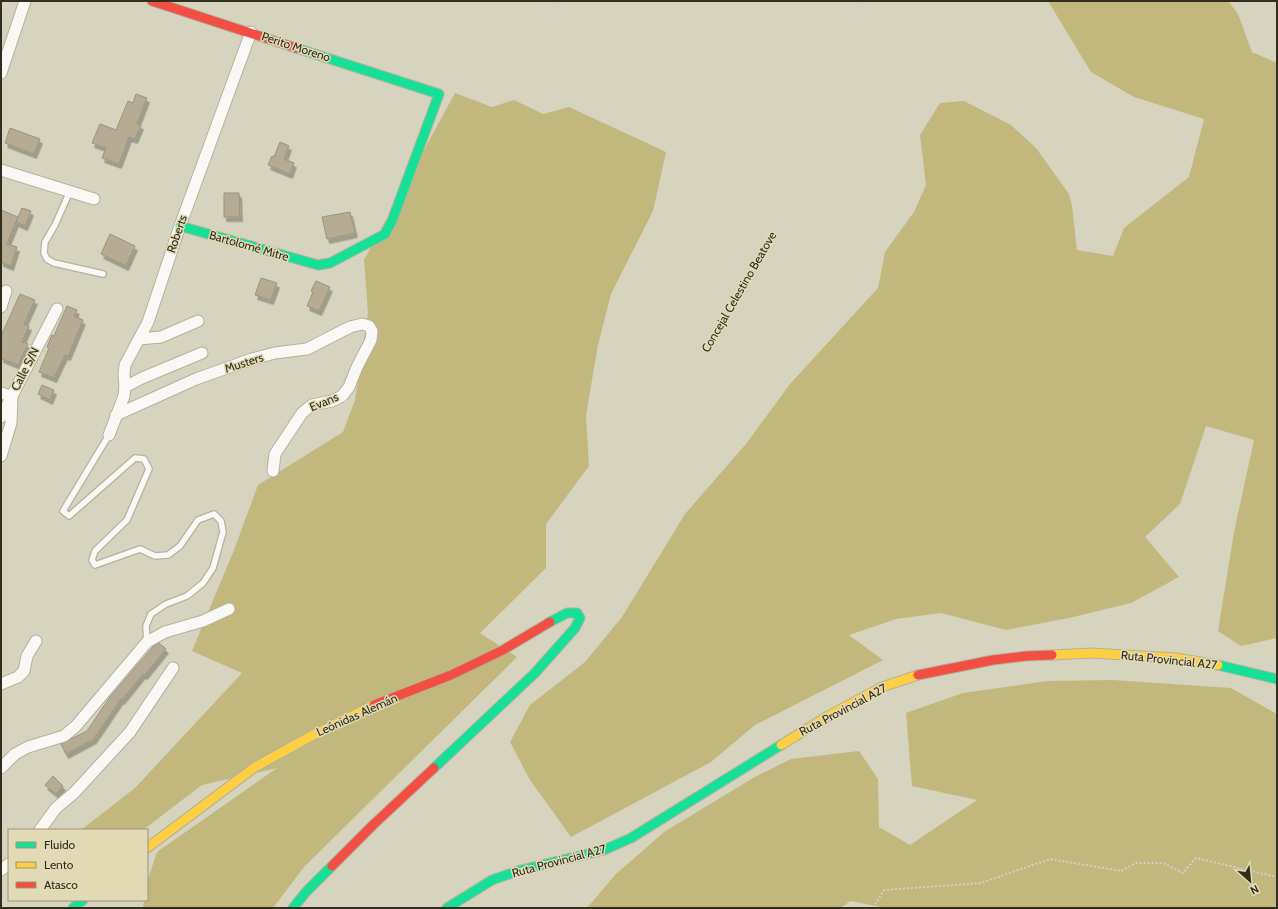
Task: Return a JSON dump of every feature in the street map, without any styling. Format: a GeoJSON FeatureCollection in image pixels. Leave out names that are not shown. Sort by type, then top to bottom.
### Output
{"type":"FeatureCollection","features":[{"type":"Feature","properties":{"kind":"street"},"geometry":{"type":"LineString","coordinates":[[1,73],[26,1]]}},
{"type":"Feature","properties":{"kind":"street","name":"Perito Moreno"},"geometry":{"type":"LineString","coordinates":[[152,1],[439,94]]}},
{"type":"Feature","properties":{"kind":"street","name":"Roberts"},"geometry":{"type":"LineString","coordinates":[[109,435],[124,396],[126,387],[124,374],[125,365],[148,322],[180,226],[251,32]]}},
{"type":"Feature","properties":{"kind":"street","name":"Bartolomé Mitre"},"geometry":{"type":"LineString","coordinates":[[180,226],[318,265],[330,263],[385,234],[392,221],[439,94]]}},
{"type":"Feature","properties":{"kind":"street"},"geometry":{"type":"LineString","coordinates":[[1,170],[94,199]]}},
{"type":"Feature","properties":{"kind":"street"},"geometry":{"type":"LineString","coordinates":[[1,307],[6,292]]}},
{"type":"Feature","properties":{"kind":"street","name":"Calle S/N"},"geometry":{"type":"LineString","coordinates":[[1,456],[11,423],[6,395],[56,309]]}},
{"type":"Feature","properties":{"kind":"street"},"geometry":{"type":"LineString","coordinates":[[139,339],[161,337],[198,321]]}},
{"type":"Feature","properties":{"kind":"street","name":"Musters"},"geometry":{"type":"LineString","coordinates":[[116,415],[196,379],[252,359],[275,353],[307,349],[350,327],[362,324],[369,326],[372,331]]}},
{"type":"Feature","properties":{"kind":"street","name":"Evans"},"geometry":{"type":"LineString","coordinates":[[273,471],[275,454],[302,413],[312,405],[332,401],[342,396],[349,387],[357,367],[371,340],[372,331]]}},
{"type":"Feature","properties":{"kind":"street"},"geometry":{"type":"LineString","coordinates":[[126,387],[142,378],[202,353]]}},
{"type":"Feature","properties":{"kind":"street"},"geometry":{"type":"LineString","coordinates":[[1,416],[6,395]]}},
{"type":"Feature","properties":{"kind":"street"},"geometry":{"type":"LineString","coordinates":[[1,768],[15,754],[28,747],[64,736],[76,726],[147,642],[165,632],[203,621],[229,609]]}},
{"type":"Feature","properties":{"kind":"street","name":"Leónidas Alemán"},"geometry":{"type":"LineString","coordinates":[[148,847],[255,767],[313,734],[372,706],[451,675],[503,650],[542,626],[567,613],[577,613],[580,618]]}},
{"type":"Feature","properties":{"kind":"street"},"geometry":{"type":"LineString","coordinates":[[293,908],[306,892],[373,825],[535,673],[575,628],[580,618]]}},
{"type":"Feature","properties":{"kind":"street"},"geometry":{"type":"LineString","coordinates":[[1,684],[18,677],[24,671],[27,656],[36,641]]}},
{"type":"Feature","properties":{"kind":"street","name":"Ruta Provincial A27"},"geometry":{"type":"LineString","coordinates":[[447,908],[492,880],[521,870],[604,850],[631,838],[828,716],[882,688],[921,674],[993,660],[1026,656],[1092,653],[1176,658],[1226,666],[1277,679]]}},
{"type":"Feature","properties":{"kind":"street"},"geometry":{"type":"LineString","coordinates":[[41,829],[56,808],[74,793],[130,732],[173,668]]}},
{"type":"Feature","properties":{"kind":"street"},"geometry":{"type":"LineString","coordinates":[[73,908],[82,901]]}},
{"type":"Feature","properties":{"kind":"lane"},"geometry":{"type":"LineString","coordinates":[[70,191],[55,225],[45,242],[44,253],[46,259],[54,264],[103,274]]}},
{"type":"Feature","properties":{"kind":"lane"},"geometry":{"type":"LineString","coordinates":[[109,435],[63,511],[69,516],[135,458],[144,459],[149,469],[127,520],[95,551],[92,560],[95,565],[140,549],[155,556],[168,555],[180,546],[198,520],[214,514],[221,521],[223,532],[213,568],[203,583],[187,596],[166,604],[151,614],[146,626],[147,642]]}},
{"type":"Feature","properties":{"kind":"path"},"geometry":{"type":"LineString","coordinates":[[439,94],[481,57],[517,37],[548,14],[559,1]]}},
{"type":"Feature","properties":{"kind":"path","name":"Concejal Celestino Beatove"},"geometry":{"type":"LineString","coordinates":[[580,618],[601,599],[617,578],[652,501],[705,348],[784,213],[864,1]]}},
{"type":"Feature","properties":{"kind":"path"},"geometry":{"type":"LineString","coordinates":[[873,908],[884,890],[981,883],[1050,859],[1121,870],[1136,863],[1163,863],[1183,873],[1196,858],[1277,877]]}},
{"type":"Feature","properties":{"kind":"shaded area"},"geometry":{"type":"Polygon","coordinates":[[[1048,1],[1228,1],[1238,14],[1252,52],[1277,63],[1277,638],[1241,646],[1218,631],[1234,532],[1254,440],[1206,426],[1180,504],[1145,537],[1179,577],[1131,603],[1069,618],[1006,630],[941,613],[896,619],[849,635],[883,660],[755,725],[711,762],[571,837],[530,780],[510,742],[530,705],[585,662],[622,617],[685,514],[746,444],[790,384],[878,288],[885,252],[914,212],[926,185],[920,135],[940,103],[964,101],[1011,125],[1036,148],[1069,194],[1072,206],[1077,250],[1113,256],[1124,228],[1189,177],[1204,119],[1134,97],[1091,72],[1048,1]]]}},
{"type":"Feature","properties":{"kind":"shaded area"},"geometry":{"type":"Polygon","coordinates":[[[455,93],[492,107],[514,100],[543,114],[569,107],[666,152],[653,211],[611,294],[598,345],[586,415],[589,466],[546,524],[546,568],[480,633],[517,657],[304,867],[273,908],[143,908],[144,901],[148,901],[148,879],[157,852],[277,768],[202,785],[144,829],[82,829],[135,788],[242,673],[192,651],[234,550],[258,485],[343,432],[355,400],[368,313],[364,260],[455,93]]]}},
{"type":"Feature","properties":{"kind":"shaded area"},"geometry":{"type":"Polygon","coordinates":[[[1113,680],[1231,688],[1277,714],[1277,908],[886,908],[850,901],[841,908],[587,908],[615,875],[664,832],[753,778],[791,759],[859,751],[878,779],[879,827],[910,845],[977,800],[912,786],[906,713],[963,693],[1047,681],[1113,680]]]}},
{"type":"Feature","properties":{"kind":"building"},"geometry":{"type":"Polygon","coordinates":[[[136,94],[147,98],[137,124],[141,125],[135,139],[129,137],[119,164],[102,158],[106,148],[92,143],[100,124],[116,130],[128,101],[133,103],[136,94]]]}},
{"type":"Feature","properties":{"kind":"building"},"geometry":{"type":"Polygon","coordinates":[[[10,128],[40,139],[34,154],[5,143],[10,128]]]}},
{"type":"Feature","properties":{"kind":"building"},"geometry":{"type":"Polygon","coordinates":[[[280,142],[289,146],[284,159],[294,163],[290,174],[268,165],[272,156],[274,157],[280,142]]]}},
{"type":"Feature","properties":{"kind":"building"},"geometry":{"type":"Polygon","coordinates":[[[224,193],[239,193],[240,217],[224,217],[224,193]]]}},
{"type":"Feature","properties":{"kind":"building"},"geometry":{"type":"Polygon","coordinates":[[[22,208],[31,211],[25,226],[16,222],[22,208]]]}},
{"type":"Feature","properties":{"kind":"building"},"geometry":{"type":"Polygon","coordinates":[[[1,210],[18,217],[7,244],[17,247],[11,266],[1,262],[1,210]]]}},
{"type":"Feature","properties":{"kind":"building"},"geometry":{"type":"Polygon","coordinates":[[[350,212],[355,233],[327,239],[322,217],[350,212]]]}},
{"type":"Feature","properties":{"kind":"building"},"geometry":{"type":"Polygon","coordinates":[[[110,234],[135,246],[126,266],[101,254],[110,234]]]}},
{"type":"Feature","properties":{"kind":"building"},"geometry":{"type":"Polygon","coordinates":[[[261,278],[277,283],[271,300],[255,295],[261,278]]]}},
{"type":"Feature","properties":{"kind":"building"},"geometry":{"type":"Polygon","coordinates":[[[316,281],[330,287],[319,311],[307,306],[313,292],[311,291],[316,281]]]}},
{"type":"Feature","properties":{"kind":"building"},"geometry":{"type":"Polygon","coordinates":[[[20,294],[35,300],[24,324],[29,326],[22,342],[28,344],[18,365],[1,358],[1,336],[20,294]]]}},
{"type":"Feature","properties":{"kind":"building"},"geometry":{"type":"Polygon","coordinates":[[[67,306],[77,310],[74,316],[83,320],[68,356],[65,355],[54,378],[39,372],[49,348],[47,347],[52,335],[54,336],[67,306]]]}},
{"type":"Feature","properties":{"kind":"building"},"geometry":{"type":"Polygon","coordinates":[[[42,385],[54,390],[50,400],[38,394],[42,385]]]}},
{"type":"Feature","properties":{"kind":"building"},"geometry":{"type":"Polygon","coordinates":[[[159,643],[166,649],[145,675],[143,674],[122,700],[121,699],[94,739],[66,754],[61,744],[87,731],[110,697],[153,647],[159,643]]]}},
{"type":"Feature","properties":{"kind":"building"},"geometry":{"type":"Polygon","coordinates":[[[53,776],[63,786],[56,794],[45,785],[53,776]]]}},
{"type":"Feature","properties":{"kind":"traffic: fast"},"geometry":{"type":"LineString","coordinates":[[180,226],[318,265],[330,263],[385,234],[392,221],[439,94],[296,48]]}},
{"type":"Feature","properties":{"kind":"traffic: fast"},"geometry":{"type":"LineString","coordinates":[[434,768],[535,673],[575,628],[580,618],[577,613],[567,613],[550,622]]}},
{"type":"Feature","properties":{"kind":"traffic: fast"},"geometry":{"type":"LineString","coordinates":[[1218,665],[1277,679]]}},
{"type":"Feature","properties":{"kind":"traffic: fast"},"geometry":{"type":"LineString","coordinates":[[447,908],[492,880],[521,870],[604,850],[631,838],[781,745]]}},
{"type":"Feature","properties":{"kind":"traffic: fast"},"geometry":{"type":"LineString","coordinates":[[293,908],[306,892],[332,866]]}},
{"type":"Feature","properties":{"kind":"traffic: fast"},"geometry":{"type":"LineString","coordinates":[[73,908],[82,901]]}},
{"type":"Feature","properties":{"kind":"traffic: slow"},"geometry":{"type":"LineString","coordinates":[[1052,655],[1092,653],[1176,658],[1218,665]]}},
{"type":"Feature","properties":{"kind":"traffic: slow"},"geometry":{"type":"LineString","coordinates":[[781,745],[828,716],[882,687],[918,675]]}},
{"type":"Feature","properties":{"kind":"traffic: slow"},"geometry":{"type":"LineString","coordinates":[[148,847],[255,767],[313,735],[374,705]]}},
{"type":"Feature","properties":{"kind":"traffic: jam"},"geometry":{"type":"LineString","coordinates":[[152,1],[296,48]]}},
{"type":"Feature","properties":{"kind":"traffic: jam"},"geometry":{"type":"LineString","coordinates":[[374,705],[451,675],[503,650],[550,622]]}},
{"type":"Feature","properties":{"kind":"traffic: jam"},"geometry":{"type":"LineString","coordinates":[[918,675],[993,660],[1052,655]]}},
{"type":"Feature","properties":{"kind":"traffic: jam"},"geometry":{"type":"LineString","coordinates":[[332,866],[434,768]]}}]}
